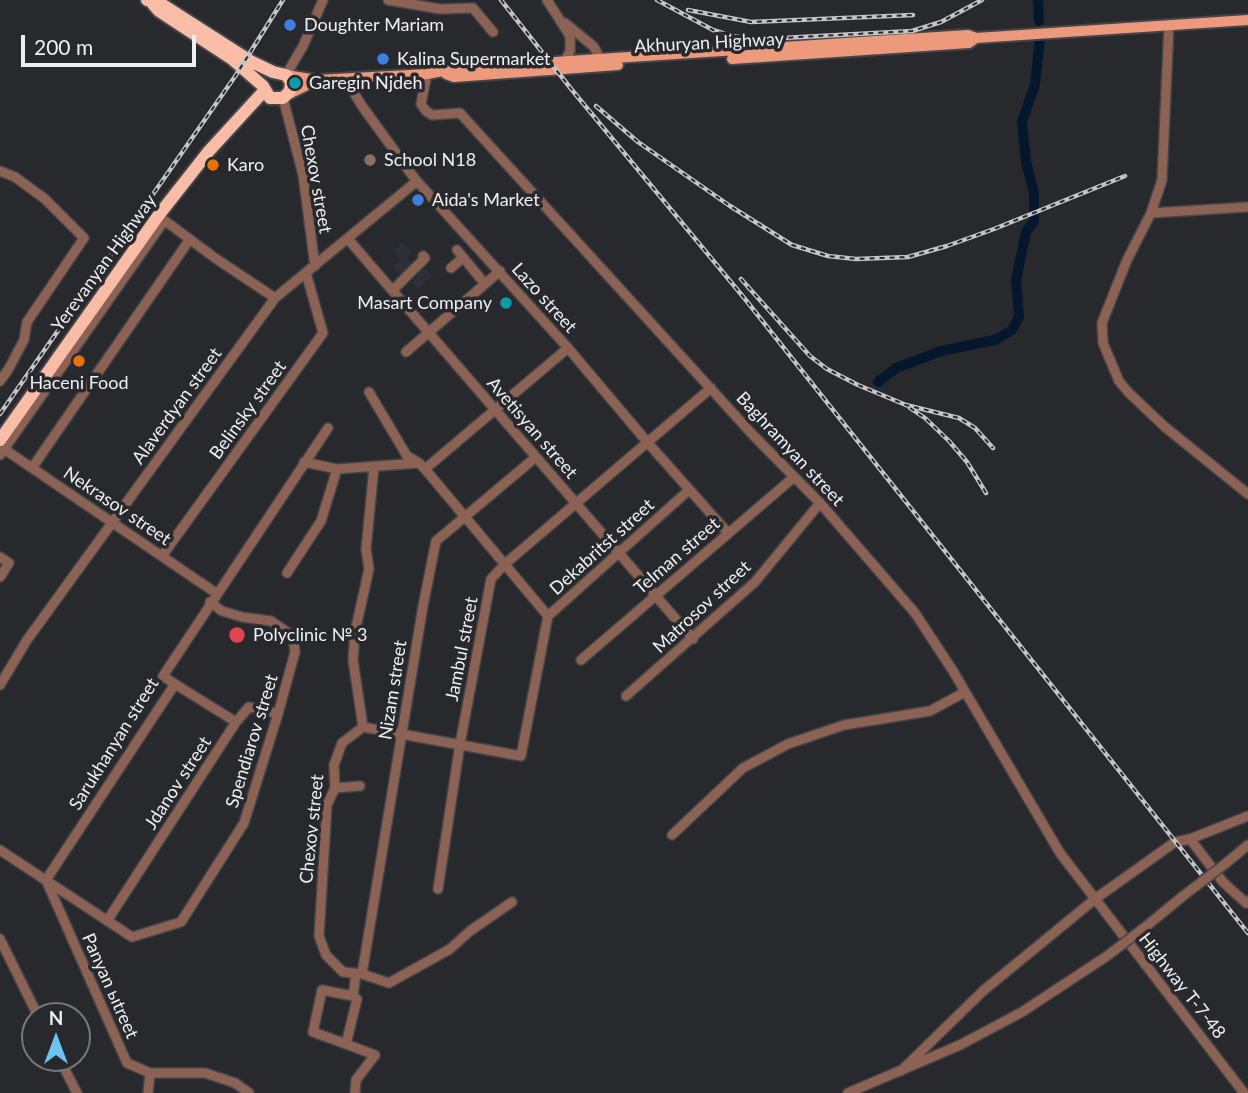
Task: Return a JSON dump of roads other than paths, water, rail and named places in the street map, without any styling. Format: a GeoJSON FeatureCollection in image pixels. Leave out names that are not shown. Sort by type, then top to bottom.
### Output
{"type":"FeatureCollection","features":[{"type":"Feature","properties":{"kind":"highway"},"geometry":{"type":"LineString","coordinates":[[150,2],[163,5],[251,62],[279,74],[291,87],[283,97],[270,98],[232,59],[159,11],[150,2]]}},
{"type":"Feature","properties":{"kind":"highway"},"geometry":{"type":"LineString","coordinates":[[246,112],[251,90],[247,72]]}},
{"type":"Feature","properties":{"kind":"highway"},"geometry":{"type":"LineString","coordinates":[[264,89],[266,78],[279,74]]}},
{"type":"Feature","properties":{"kind":"highway","name":"Yerevanyan Highway"},"geometry":{"type":"LineString","coordinates":[[1,448],[209,151],[264,89]]}},
{"type":"Feature","properties":{"kind":"highway","name":"Yerevanyan Highway"},"geometry":{"type":"LineString","coordinates":[[246,112],[283,97]]}},
{"type":"Feature","properties":{"kind":"main road","name":"Akhuryan Highway"},"geometry":{"type":"LineString","coordinates":[[442,73],[454,77],[598,63],[968,35],[976,38],[1248,20]]}},
{"type":"Feature","properties":{"kind":"main road","name":"Akhuryan Highway"},"geometry":{"type":"LineString","coordinates":[[283,97],[317,80],[427,75],[453,69],[565,61],[598,63]]}},
{"type":"Feature","properties":{"kind":"main road"},"geometry":{"type":"LineString","coordinates":[[279,74],[317,80]]}},
{"type":"Feature","properties":{"kind":"street"},"geometry":{"type":"LineString","coordinates":[[279,74],[303,46],[323,0]]}},
{"type":"Feature","properties":{"kind":"street"},"geometry":{"type":"LineString","coordinates":[[388,0],[440,9],[473,8],[493,32]]}},
{"type":"Feature","properties":{"kind":"street"},"geometry":{"type":"LineString","coordinates":[[547,0],[572,42],[565,61]]}},
{"type":"Feature","properties":{"kind":"street"},"geometry":{"type":"LineString","coordinates":[[561,20],[593,46],[598,63]]}},
{"type":"Feature","properties":{"kind":"street"},"geometry":{"type":"LineString","coordinates":[[1169,25],[1162,180],[1151,213],[1127,260],[1102,323],[1103,343],[1119,381],[1128,392],[1165,427],[1248,494]]}},
{"type":"Feature","properties":{"kind":"street","name":"Baghramyan street"},"geometry":{"type":"LineString","coordinates":[[427,75],[421,104],[426,111],[432,115],[460,113],[820,503],[915,613],[1060,853],[1095,899]]}},
{"type":"Feature","properties":{"kind":"street","name":"Lazo street"},"geometry":{"type":"LineString","coordinates":[[345,78],[362,106],[417,181],[568,348],[727,533]]}},
{"type":"Feature","properties":{"kind":"street","name":"Chexov street"},"geometry":{"type":"LineString","coordinates":[[283,97],[303,175],[315,266]]}},
{"type":"Feature","properties":{"kind":"street"},"geometry":{"type":"LineString","coordinates":[[0,171],[15,177],[45,198],[84,237],[27,323],[24,340],[0,381]]}},
{"type":"Feature","properties":{"kind":"street","name":"Alaverdyan street"},"geometry":{"type":"LineString","coordinates":[[0,685],[27,640],[275,298],[417,181]]}},
{"type":"Feature","properties":{"kind":"street"},"geometry":{"type":"LineString","coordinates":[[1151,213],[1248,207]]}},
{"type":"Feature","properties":{"kind":"street"},"geometry":{"type":"LineString","coordinates":[[161,218],[275,298]]}},
{"type":"Feature","properties":{"kind":"street"},"geometry":{"type":"LineString","coordinates":[[33,468],[190,239]]}},
{"type":"Feature","properties":{"kind":"street","name":"Avetisyan street"},"geometry":{"type":"LineString","coordinates":[[348,239],[693,639]]}},
{"type":"Feature","properties":{"kind":"street"},"geometry":{"type":"LineString","coordinates":[[457,250],[485,284]]}},
{"type":"Feature","properties":{"kind":"street"},"geometry":{"type":"LineString","coordinates":[[393,290],[425,258],[423,256]]}},
{"type":"Feature","properties":{"kind":"street"},"geometry":{"type":"LineString","coordinates":[[451,268],[463,258]]}},
{"type":"Feature","properties":{"kind":"street"},"geometry":{"type":"LineString","coordinates":[[406,352],[500,271]]}},
{"type":"Feature","properties":{"kind":"street","name":"Belinsky street"},"geometry":{"type":"LineString","coordinates":[[162,556],[323,333],[306,273]]}},
{"type":"Feature","properties":{"kind":"street"},"geometry":{"type":"LineString","coordinates":[[304,462],[337,469],[422,466],[568,348]]}},
{"type":"Feature","properties":{"kind":"street","name":"Jambul street"},"geometry":{"type":"LineString","coordinates":[[438,889],[460,744],[491,579],[505,564],[711,388]]}},
{"type":"Feature","properties":{"kind":"street"},"geometry":{"type":"LineString","coordinates":[[369,392],[407,456],[422,466],[548,616]]}},
{"type":"Feature","properties":{"kind":"street","name":"Sarukhanyan street"},"geometry":{"type":"LineString","coordinates":[[46,880],[174,684],[163,676],[328,428]]}},
{"type":"Feature","properties":{"kind":"street","name":"Nekrasov street"},"geometry":{"type":"LineString","coordinates":[[1,448],[216,593]]}},
{"type":"Feature","properties":{"kind":"street","name":"Nizam street"},"geometry":{"type":"LineString","coordinates":[[346,1044],[357,999],[353,996],[436,541],[536,457]]}},
{"type":"Feature","properties":{"kind":"street"},"geometry":{"type":"LineString","coordinates":[[373,467],[366,549],[369,569],[355,632],[353,660],[363,727],[460,744]]}},
{"type":"Feature","properties":{"kind":"street"},"geometry":{"type":"LineString","coordinates":[[288,573],[321,521],[337,469]]}},
{"type":"Feature","properties":{"kind":"street","name":"Telman street"},"geometry":{"type":"LineString","coordinates":[[581,660],[794,477]]}},
{"type":"Feature","properties":{"kind":"street","name":"Dekabritst street"},"geometry":{"type":"LineString","coordinates":[[460,744],[521,756],[548,616],[689,490]]}},
{"type":"Feature","properties":{"kind":"street","name":"Matrosov street"},"geometry":{"type":"LineString","coordinates":[[626,696],[755,582],[820,503]]}},
{"type":"Feature","properties":{"kind":"street"},"geometry":{"type":"LineString","coordinates":[[0,557],[9,563],[0,577]]}},
{"type":"Feature","properties":{"kind":"street","name":"Spendiarov street"},"geometry":{"type":"LineString","coordinates":[[0,850],[132,937],[181,922],[244,823],[295,652],[293,636],[271,621],[222,611],[210,602]]}},
{"type":"Feature","properties":{"kind":"street"},"geometry":{"type":"LineString","coordinates":[[174,684],[236,722],[249,707],[278,714]]}},
{"type":"Feature","properties":{"kind":"street"},"geometry":{"type":"LineString","coordinates":[[672,835],[743,768],[788,744],[844,725],[930,711],[965,692]]}},
{"type":"Feature","properties":{"kind":"street","name":"Jdanov street"},"geometry":{"type":"LineString","coordinates":[[107,921],[236,722]]}},
{"type":"Feature","properties":{"kind":"street","name":"Chexov street"},"geometry":{"type":"LineString","coordinates":[[359,974],[343,972],[326,955],[319,936],[327,805],[335,788],[334,765],[342,743],[363,727]]}},
{"type":"Feature","properties":{"kind":"street"},"geometry":{"type":"LineString","coordinates":[[335,788],[359,786]]}},
{"type":"Feature","properties":{"kind":"street"},"geometry":{"type":"LineString","coordinates":[[901,1071],[983,991],[1095,899],[1175,842],[1191,839],[1248,816]]}},
{"type":"Feature","properties":{"kind":"street"},"geometry":{"type":"LineString","coordinates":[[1191,839],[1223,881],[1248,901]]}},
{"type":"Feature","properties":{"kind":"street"},"geometry":{"type":"LineString","coordinates":[[848,1093],[960,1045],[1021,1012],[1107,956],[1248,845]]}},
{"type":"Feature","properties":{"kind":"street","name":"Panyan ыtreet"},"geometry":{"type":"LineString","coordinates":[[46,880],[127,1063],[150,1073]]}},
{"type":"Feature","properties":{"kind":"street","name":"Highway T-7-48"},"geometry":{"type":"LineString","coordinates":[[1095,899],[1244,1093]]}},
{"type":"Feature","properties":{"kind":"street"},"geometry":{"type":"LineString","coordinates":[[359,974],[389,983],[450,949],[470,931],[512,902]]}},
{"type":"Feature","properties":{"kind":"street"},"geometry":{"type":"LineString","coordinates":[[0,939],[31,1002]]}},
{"type":"Feature","properties":{"kind":"street"},"geometry":{"type":"LineString","coordinates":[[353,996],[322,990],[313,1032],[375,1055],[356,1080],[355,1093]]}},
{"type":"Feature","properties":{"kind":"street"},"geometry":{"type":"LineString","coordinates":[[66,1072],[76,1093]]}},
{"type":"Feature","properties":{"kind":"street"},"geometry":{"type":"LineString","coordinates":[[148,1093],[150,1073],[205,1073],[235,1083],[249,1093]]}},
{"type":"Feature","properties":{"kind":"waterway"},"geometry":{"type":"LineString","coordinates":[[1038,0],[1039,21]]}},
{"type":"Feature","properties":{"kind":"waterway"},"geometry":{"type":"LineString","coordinates":[[878,382],[896,368],[941,351],[995,340],[1012,330],[1019,317],[1016,280],[1026,232],[1034,221],[1034,193],[1026,162],[1022,122],[1035,84],[1040,38]]}},
{"type":"Feature","properties":{"kind":"railway"},"geometry":{"type":"LineString","coordinates":[[0,414],[236,75],[283,0]]}},
{"type":"Feature","properties":{"kind":"railway"},"geometry":{"type":"LineString","coordinates":[[501,0],[745,299],[1248,933]]}},
{"type":"Feature","properties":{"kind":"railway"},"geometry":{"type":"LineString","coordinates":[[657,0],[713,30],[732,36],[763,39],[912,31],[941,22],[982,0]]}},
{"type":"Feature","properties":{"kind":"railway"},"geometry":{"type":"LineString","coordinates":[[688,10],[751,22],[913,15]]}},
{"type":"Feature","properties":{"kind":"railway"},"geometry":{"type":"LineString","coordinates":[[596,106],[638,142],[730,206],[792,245],[828,256],[856,259],[908,257],[994,229],[1125,176]]}},
{"type":"Feature","properties":{"kind":"railway"},"geometry":{"type":"LineString","coordinates":[[741,279],[810,356],[827,369],[906,405],[959,418],[975,428],[993,448]]}},
{"type":"Feature","properties":{"kind":"railway"},"geometry":{"type":"LineString","coordinates":[[910,408],[949,441],[967,462],[986,493]]}},
{"type":"Feature","properties":{"kind":"place","name":"Doughter Mariam"},"geometry":{"type":"Point","coordinates":[290,25]}},
{"type":"Feature","properties":{"kind":"place","name":"Kalina Supermarket"},"geometry":{"type":"Point","coordinates":[383,59]}},
{"type":"Feature","properties":{"kind":"place","name":"Garegin Njdeh"},"geometry":{"type":"Point","coordinates":[295,83]}},
{"type":"Feature","properties":{"kind":"place","name":"School N18"},"geometry":{"type":"Point","coordinates":[370,160]}},
{"type":"Feature","properties":{"kind":"place","name":"Karo"},"geometry":{"type":"Point","coordinates":[213,165]}},
{"type":"Feature","properties":{"kind":"place","name":"Aida's Market"},"geometry":{"type":"Point","coordinates":[418,200]}},
{"type":"Feature","properties":{"kind":"place","name":"Masart Company"},"geometry":{"type":"Point","coordinates":[506,303]}},
{"type":"Feature","properties":{"kind":"place","name":"Haceni Food"},"geometry":{"type":"Point","coordinates":[79,361]}},
{"type":"Feature","properties":{"kind":"place","name":"Polyclinic № 3"},"geometry":{"type":"Point","coordinates":[237,635]}}]}
